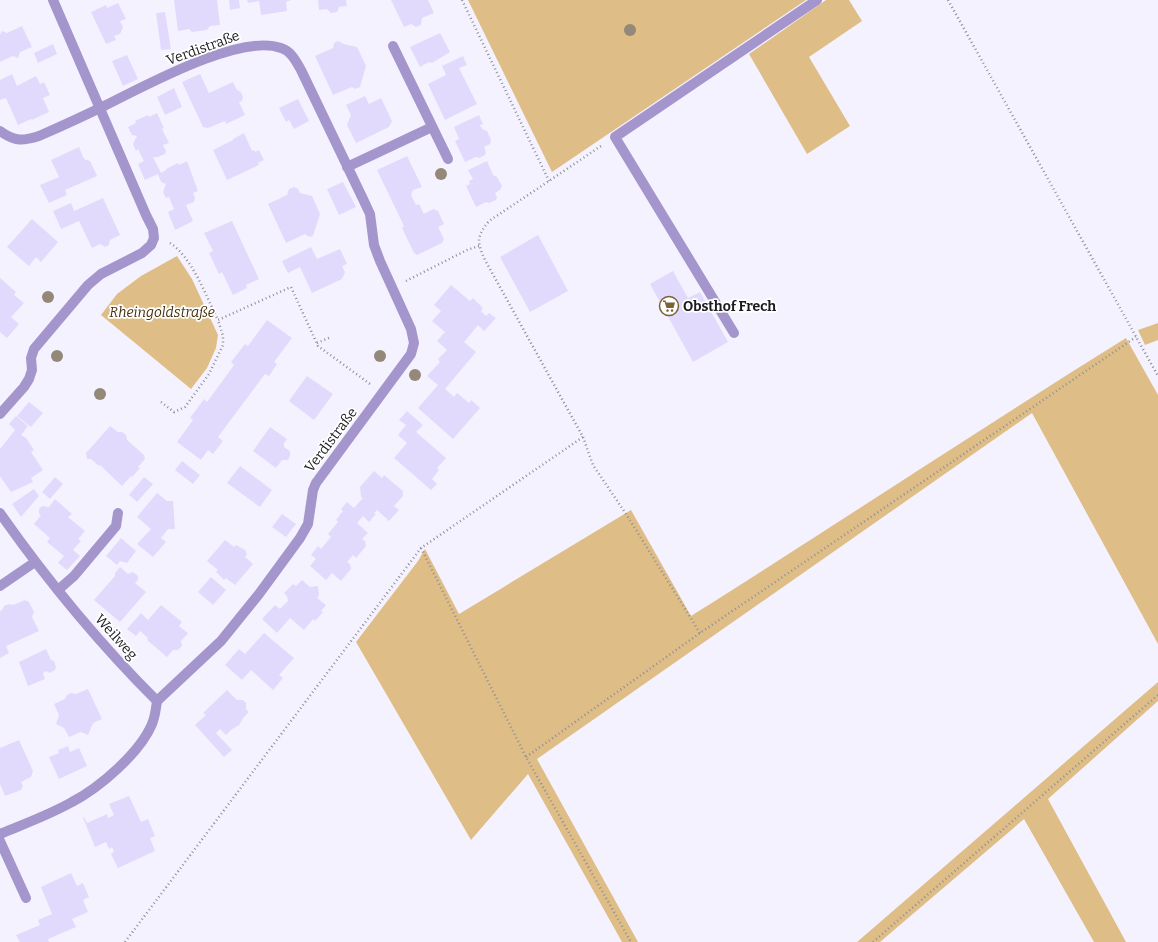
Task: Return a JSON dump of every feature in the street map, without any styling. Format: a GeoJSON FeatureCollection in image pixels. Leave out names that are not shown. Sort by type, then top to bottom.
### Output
{"type":"FeatureCollection","features":[{"type":"Feature","properties":{"kind":"street"},"geometry":{"type":"LineString","coordinates":[[0,414],[29,379],[32,370],[31,358],[34,349],[83,290],[101,274],[142,253],[151,245],[154,238],[153,229],[99,109],[53,0]]}},
{"type":"Feature","properties":{"kind":"street"},"geometry":{"type":"LineString","coordinates":[[734,333],[615,137],[817,0]]}},
{"type":"Feature","properties":{"kind":"street","name":"Verdistraße"},"geometry":{"type":"LineString","coordinates":[[99,109],[156,81],[219,54],[252,45],[276,46],[290,52],[295,59],[370,214],[374,245],[411,329],[414,343],[412,354],[316,483],[312,495],[308,524],[300,538],[246,611],[221,641],[157,701]]}},
{"type":"Feature","properties":{"kind":"street"},"geometry":{"type":"LineString","coordinates":[[393,46],[448,159]]}},
{"type":"Feature","properties":{"kind":"street"},"geometry":{"type":"LineString","coordinates":[[0,131],[14,139],[27,140],[40,136],[99,109]]}},
{"type":"Feature","properties":{"kind":"street"},"geometry":{"type":"LineString","coordinates":[[348,167],[432,127]]}},
{"type":"Feature","properties":{"kind":"street","name":"Weilweg"},"geometry":{"type":"LineString","coordinates":[[0,513],[35,562],[100,641],[157,701]]}},
{"type":"Feature","properties":{"kind":"street"},"geometry":{"type":"LineString","coordinates":[[58,590],[74,576],[116,526],[118,513]]}},
{"type":"Feature","properties":{"kind":"street"},"geometry":{"type":"LineString","coordinates":[[0,586],[35,562]]}},
{"type":"Feature","properties":{"kind":"street"},"geometry":{"type":"LineString","coordinates":[[0,834],[72,802],[86,794],[110,775],[128,758],[144,738],[152,725],[157,701]]}},
{"type":"Feature","properties":{"kind":"street"},"geometry":{"type":"LineString","coordinates":[[0,841],[26,898]]}},
{"type":"Feature","properties":{"kind":"path"},"geometry":{"type":"LineString","coordinates":[[462,0],[549,181]]}},
{"type":"Feature","properties":{"kind":"path"},"geometry":{"type":"LineString","coordinates":[[948,0],[1158,376]]}},
{"type":"Feature","properties":{"kind":"path"},"geometry":{"type":"LineString","coordinates":[[615,137],[489,221],[479,237],[479,246],[485,260],[583,437],[593,465],[628,517],[700,633]]}},
{"type":"Feature","properties":{"kind":"path"},"geometry":{"type":"LineString","coordinates":[[154,238],[168,242],[176,247],[186,257],[218,320],[223,336],[223,345],[209,374],[185,407],[174,412],[161,402]]}},
{"type":"Feature","properties":{"kind":"path"},"geometry":{"type":"LineString","coordinates":[[392,288],[467,250],[479,246]]}},
{"type":"Feature","properties":{"kind":"path"},"geometry":{"type":"LineString","coordinates":[[218,320],[291,287],[318,346],[383,394]]}},
{"type":"Feature","properties":{"kind":"path"},"geometry":{"type":"LineString","coordinates":[[317,343],[331,337]]}},
{"type":"Feature","properties":{"kind":"path"},"geometry":{"type":"LineString","coordinates":[[526,757],[700,633],[1136,337]]}},
{"type":"Feature","properties":{"kind":"path"},"geometry":{"type":"LineString","coordinates":[[124,942],[421,548],[583,437]]}},
{"type":"Feature","properties":{"kind":"path"},"geometry":{"type":"LineString","coordinates":[[421,548],[526,757],[631,942]]}},
{"type":"Feature","properties":{"kind":"path"},"geometry":{"type":"LineString","coordinates":[[873,942],[1158,695]]}},
{"type":"Feature","properties":{"kind":"green space"},"geometry":{"type":"Polygon","coordinates":[[[468,0],[806,0],[552,172],[468,0]]]}},
{"type":"Feature","properties":{"kind":"green space"},"geometry":{"type":"Polygon","coordinates":[[[826,0],[849,0],[862,21],[809,57],[850,126],[807,154],[749,54],[826,0]]]}},
{"type":"Feature","properties":{"kind":"green space","name":"Rheingoldstraße"},"geometry":{"type":"Polygon","coordinates":[[[177,256],[192,279],[218,335],[216,348],[207,368],[191,389],[101,315],[117,294],[141,276],[177,256]]]}},
{"type":"Feature","properties":{"kind":"green space"},"geometry":{"type":"Polygon","coordinates":[[[1158,323],[1158,340],[1145,345],[1138,330],[1158,323]]]}},
{"type":"Feature","properties":{"kind":"green space"},"geometry":{"type":"Polygon","coordinates":[[[1126,338],[1158,395],[1158,644],[1032,413],[537,759],[638,942],[622,942],[528,774],[471,840],[356,642],[418,561],[425,549],[459,614],[631,510],[691,616],[1126,338]]]}},
{"type":"Feature","properties":{"kind":"green space"},"geometry":{"type":"Polygon","coordinates":[[[1158,682],[1158,701],[1048,799],[1126,942],[1094,942],[1024,819],[880,942],[857,942],[1158,682]]]}},
{"type":"Feature","properties":{"kind":"building"},"geometry":{"type":"Polygon","coordinates":[[[174,0],[217,0],[220,25],[210,26],[207,30],[192,32],[189,29],[178,31],[174,0]]]}},
{"type":"Feature","properties":{"kind":"building"},"geometry":{"type":"Polygon","coordinates":[[[229,0],[239,0],[240,8],[230,10],[229,0]]]}},
{"type":"Feature","properties":{"kind":"building"},"geometry":{"type":"Polygon","coordinates":[[[247,0],[291,0],[286,2],[287,11],[261,15],[259,1],[248,3],[247,0]]]}},
{"type":"Feature","properties":{"kind":"building"},"geometry":{"type":"Polygon","coordinates":[[[318,0],[346,0],[347,6],[339,7],[337,12],[331,13],[327,9],[319,10],[318,0]]]}},
{"type":"Feature","properties":{"kind":"building"},"geometry":{"type":"Polygon","coordinates":[[[391,0],[428,0],[434,13],[422,18],[421,25],[416,27],[411,24],[404,27],[391,0]]]}},
{"type":"Feature","properties":{"kind":"building"},"geometry":{"type":"Polygon","coordinates":[[[118,3],[126,19],[120,21],[123,27],[120,34],[114,36],[116,40],[106,44],[91,12],[106,5],[107,8],[118,3]]]}},
{"type":"Feature","properties":{"kind":"building"},"geometry":{"type":"Polygon","coordinates":[[[165,12],[171,49],[161,50],[156,13],[165,12]]]}},
{"type":"Feature","properties":{"kind":"building"},"geometry":{"type":"Polygon","coordinates":[[[22,26],[32,47],[20,52],[18,58],[13,56],[0,62],[0,35],[2,31],[7,33],[22,26]]]}},
{"type":"Feature","properties":{"kind":"building"},"geometry":{"type":"Polygon","coordinates":[[[440,33],[450,52],[432,63],[429,62],[420,67],[410,47],[440,33]]]}},
{"type":"Feature","properties":{"kind":"building"},"geometry":{"type":"Polygon","coordinates":[[[338,41],[357,47],[366,66],[360,87],[355,89],[352,87],[333,95],[315,56],[333,48],[334,43],[338,41]]]}},
{"type":"Feature","properties":{"kind":"building"},"geometry":{"type":"Polygon","coordinates":[[[53,44],[57,54],[38,63],[34,53],[53,44]]]}},
{"type":"Feature","properties":{"kind":"building"},"geometry":{"type":"Polygon","coordinates":[[[127,55],[138,79],[123,86],[112,61],[127,55]]]}},
{"type":"Feature","properties":{"kind":"building"},"geometry":{"type":"Polygon","coordinates":[[[463,56],[467,65],[459,68],[477,104],[445,120],[428,84],[446,75],[442,66],[463,56]]]}},
{"type":"Feature","properties":{"kind":"building"},"geometry":{"type":"Polygon","coordinates":[[[12,74],[17,86],[36,76],[40,84],[44,82],[50,95],[43,98],[49,112],[18,125],[6,98],[0,100],[0,80],[12,74]]]}},
{"type":"Feature","properties":{"kind":"building"},"geometry":{"type":"Polygon","coordinates":[[[200,74],[209,93],[233,82],[243,97],[242,101],[239,102],[245,115],[226,124],[225,121],[208,128],[203,127],[182,82],[200,74]]]}},
{"type":"Feature","properties":{"kind":"building"},"geometry":{"type":"Polygon","coordinates":[[[174,88],[182,107],[165,115],[157,97],[174,88]]]}},
{"type":"Feature","properties":{"kind":"building"},"geometry":{"type":"Polygon","coordinates":[[[365,96],[369,104],[381,98],[392,121],[389,127],[356,143],[347,125],[351,115],[346,105],[365,96]]]}},
{"type":"Feature","properties":{"kind":"building"},"geometry":{"type":"Polygon","coordinates":[[[298,99],[309,121],[294,129],[289,120],[286,122],[279,108],[298,99]]]}},
{"type":"Feature","properties":{"kind":"building"},"geometry":{"type":"Polygon","coordinates":[[[157,113],[164,128],[162,129],[169,143],[163,145],[166,151],[165,154],[158,157],[153,157],[161,173],[178,163],[179,165],[187,161],[198,191],[193,193],[195,198],[194,202],[186,205],[193,221],[175,230],[168,212],[174,209],[169,197],[166,198],[163,192],[166,184],[161,182],[158,174],[145,180],[138,164],[144,161],[138,149],[136,151],[133,144],[137,136],[132,135],[128,127],[136,123],[135,121],[157,113]]]}},
{"type":"Feature","properties":{"kind":"building"},"geometry":{"type":"Polygon","coordinates":[[[479,115],[483,124],[480,125],[482,129],[487,131],[491,140],[490,144],[484,147],[486,152],[485,155],[465,162],[455,141],[459,139],[454,127],[479,115]]]}},
{"type":"Feature","properties":{"kind":"building"},"geometry":{"type":"Polygon","coordinates":[[[244,133],[252,151],[254,150],[255,152],[259,150],[264,160],[258,163],[259,165],[227,180],[213,150],[244,133]]]}},
{"type":"Feature","properties":{"kind":"building"},"geometry":{"type":"Polygon","coordinates":[[[79,147],[84,159],[90,161],[97,176],[65,190],[67,195],[49,203],[40,185],[59,177],[51,160],[79,147]]]}},
{"type":"Feature","properties":{"kind":"building"},"geometry":{"type":"Polygon","coordinates":[[[407,156],[422,187],[413,190],[411,195],[416,205],[419,204],[424,214],[433,209],[438,211],[444,224],[438,227],[444,239],[442,243],[417,255],[414,253],[402,228],[404,226],[377,170],[407,156]]]}},
{"type":"Feature","properties":{"kind":"building"},"geometry":{"type":"Polygon","coordinates":[[[487,161],[493,175],[497,177],[502,186],[500,190],[495,193],[497,197],[496,200],[489,203],[486,202],[476,207],[466,186],[470,184],[469,181],[473,179],[468,170],[487,161]]]}},
{"type":"Feature","properties":{"kind":"building"},"geometry":{"type":"Polygon","coordinates":[[[343,182],[356,207],[339,215],[327,189],[343,182]]]}},
{"type":"Feature","properties":{"kind":"building"},"geometry":{"type":"Polygon","coordinates":[[[294,187],[298,189],[300,193],[312,196],[320,214],[313,236],[309,237],[305,234],[286,243],[268,204],[287,195],[289,189],[294,187]]]}},
{"type":"Feature","properties":{"kind":"building"},"geometry":{"type":"Polygon","coordinates":[[[103,198],[120,235],[110,240],[109,245],[105,247],[100,244],[92,248],[79,221],[61,229],[53,211],[71,203],[74,211],[103,198]]]}},
{"type":"Feature","properties":{"kind":"building"},"geometry":{"type":"Polygon","coordinates":[[[32,219],[58,242],[41,262],[36,257],[29,266],[7,247],[32,219]]]}},
{"type":"Feature","properties":{"kind":"building"},"geometry":{"type":"Polygon","coordinates":[[[232,221],[259,279],[246,285],[247,288],[233,295],[222,272],[219,274],[209,253],[213,251],[204,233],[232,221]]]}},
{"type":"Feature","properties":{"kind":"building"},"geometry":{"type":"Polygon","coordinates":[[[538,235],[568,291],[530,312],[500,257],[538,235]]]}},
{"type":"Feature","properties":{"kind":"building"},"geometry":{"type":"Polygon","coordinates":[[[311,247],[317,259],[340,249],[347,264],[342,266],[345,272],[342,279],[312,293],[300,267],[288,273],[282,261],[311,247]]]}},
{"type":"Feature","properties":{"kind":"building"},"geometry":{"type":"Polygon","coordinates":[[[673,271],[688,298],[700,292],[728,342],[693,362],[650,284],[673,271]]]}},
{"type":"Feature","properties":{"kind":"building"},"geometry":{"type":"Polygon","coordinates":[[[0,278],[16,292],[14,295],[24,303],[11,317],[19,324],[7,338],[0,332],[0,278]]]}},
{"type":"Feature","properties":{"kind":"building"},"geometry":{"type":"Polygon","coordinates":[[[451,285],[470,301],[473,298],[483,308],[481,311],[486,316],[489,313],[496,318],[484,331],[478,325],[464,342],[476,352],[445,389],[454,397],[457,393],[469,403],[471,400],[480,408],[453,439],[418,408],[438,385],[427,376],[440,362],[438,359],[447,350],[437,341],[445,332],[432,321],[441,311],[434,305],[451,285]]]}},
{"type":"Feature","properties":{"kind":"building"},"geometry":{"type":"Polygon","coordinates":[[[267,320],[292,338],[274,362],[277,364],[269,376],[265,374],[218,437],[223,441],[213,454],[208,450],[201,460],[177,442],[193,420],[190,418],[204,399],[207,402],[234,365],[231,362],[245,344],[248,346],[267,320]]]}},
{"type":"Feature","properties":{"kind":"building"},"geometry":{"type":"Polygon","coordinates":[[[307,376],[333,394],[314,420],[289,401],[307,376]]]}},
{"type":"Feature","properties":{"kind":"building"},"geometry":{"type":"Polygon","coordinates":[[[29,402],[43,413],[31,427],[17,416],[29,402]]]}},
{"type":"Feature","properties":{"kind":"building"},"geometry":{"type":"Polygon","coordinates":[[[407,411],[423,425],[416,432],[446,458],[437,468],[439,470],[432,479],[437,484],[431,490],[394,458],[407,443],[398,435],[406,425],[399,420],[407,411]]]}},
{"type":"Feature","properties":{"kind":"building"},"geometry":{"type":"Polygon","coordinates":[[[16,416],[28,426],[21,435],[26,438],[34,450],[31,452],[43,470],[31,478],[33,482],[11,492],[0,476],[0,449],[15,430],[9,424],[16,416]]]}},
{"type":"Feature","properties":{"kind":"building"},"geometry":{"type":"Polygon","coordinates":[[[110,426],[118,432],[122,432],[126,435],[127,440],[144,455],[145,459],[138,467],[140,468],[122,486],[100,465],[99,466],[91,459],[87,459],[86,452],[110,426]]]}},
{"type":"Feature","properties":{"kind":"building"},"geometry":{"type":"Polygon","coordinates":[[[270,427],[287,439],[284,443],[284,447],[290,451],[288,460],[282,460],[276,468],[253,451],[270,427]]]}},
{"type":"Feature","properties":{"kind":"building"},"geometry":{"type":"Polygon","coordinates":[[[182,461],[200,475],[193,484],[175,470],[182,461]]]}},
{"type":"Feature","properties":{"kind":"building"},"geometry":{"type":"Polygon","coordinates":[[[240,466],[272,490],[260,507],[227,483],[240,466]]]}},
{"type":"Feature","properties":{"kind":"building"},"geometry":{"type":"Polygon","coordinates":[[[374,471],[382,478],[384,475],[403,491],[403,496],[394,506],[399,510],[389,521],[377,510],[374,513],[376,514],[369,522],[363,516],[357,523],[368,533],[362,539],[365,541],[366,546],[356,558],[353,555],[347,562],[350,564],[351,569],[341,581],[332,573],[326,580],[310,566],[316,559],[311,555],[318,546],[321,549],[331,537],[328,534],[338,522],[336,520],[343,511],[341,509],[347,502],[354,508],[363,498],[361,497],[360,487],[374,471]]]}},
{"type":"Feature","properties":{"kind":"building"},"geometry":{"type":"Polygon","coordinates":[[[55,477],[63,484],[50,499],[42,492],[55,477]]]}},
{"type":"Feature","properties":{"kind":"building"},"geometry":{"type":"Polygon","coordinates":[[[144,477],[153,484],[137,502],[129,495],[144,477]]]}},
{"type":"Feature","properties":{"kind":"building"},"geometry":{"type":"Polygon","coordinates":[[[34,489],[39,496],[21,517],[12,504],[34,489]]]}},
{"type":"Feature","properties":{"kind":"building"},"geometry":{"type":"Polygon","coordinates":[[[157,493],[167,501],[173,501],[175,529],[168,529],[161,538],[166,542],[153,557],[137,544],[151,529],[137,517],[157,493]]]}},
{"type":"Feature","properties":{"kind":"building"},"geometry":{"type":"Polygon","coordinates":[[[55,499],[72,514],[68,517],[85,531],[78,539],[81,541],[73,550],[80,556],[67,570],[58,563],[64,556],[47,542],[50,538],[34,524],[41,515],[39,514],[39,509],[42,506],[49,507],[55,499]]]}},
{"type":"Feature","properties":{"kind":"building"},"geometry":{"type":"Polygon","coordinates":[[[282,514],[296,524],[286,537],[272,527],[282,514]]]}},
{"type":"Feature","properties":{"kind":"building"},"geometry":{"type":"Polygon","coordinates":[[[121,538],[136,551],[127,563],[120,561],[117,565],[106,556],[121,538]]]}},
{"type":"Feature","properties":{"kind":"building"},"geometry":{"type":"Polygon","coordinates":[[[225,540],[234,547],[236,545],[245,550],[247,554],[245,557],[253,564],[235,585],[226,578],[224,580],[216,572],[218,570],[207,561],[225,540]]]}},
{"type":"Feature","properties":{"kind":"building"},"geometry":{"type":"Polygon","coordinates":[[[120,567],[128,574],[133,572],[138,576],[138,580],[135,583],[146,592],[120,622],[94,600],[115,576],[115,573],[120,567]]]}},
{"type":"Feature","properties":{"kind":"building"},"geometry":{"type":"Polygon","coordinates":[[[211,577],[226,590],[213,605],[198,592],[211,577]]]}},
{"type":"Feature","properties":{"kind":"building"},"geometry":{"type":"Polygon","coordinates":[[[302,580],[310,587],[318,586],[319,595],[317,598],[326,605],[321,611],[323,612],[315,621],[313,619],[304,630],[290,618],[277,633],[262,619],[275,605],[280,609],[288,601],[287,596],[284,593],[293,584],[296,586],[302,580]]]}},
{"type":"Feature","properties":{"kind":"building"},"geometry":{"type":"Polygon","coordinates":[[[25,600],[29,602],[34,612],[32,617],[39,631],[6,646],[9,653],[0,658],[0,611],[4,606],[9,604],[13,605],[25,600]]]}},
{"type":"Feature","properties":{"kind":"building"},"geometry":{"type":"Polygon","coordinates":[[[161,605],[182,622],[179,626],[188,633],[181,641],[182,646],[178,650],[173,650],[167,657],[147,640],[148,638],[140,631],[136,636],[127,629],[141,613],[148,620],[161,605]]]}},
{"type":"Feature","properties":{"kind":"building"},"geometry":{"type":"Polygon","coordinates":[[[264,633],[294,658],[279,675],[283,678],[273,690],[251,670],[242,680],[225,665],[239,649],[245,654],[264,633]]]}},
{"type":"Feature","properties":{"kind":"building"},"geometry":{"type":"Polygon","coordinates":[[[46,649],[51,660],[54,661],[56,667],[55,670],[50,673],[46,671],[43,673],[45,679],[28,686],[19,662],[46,649]]]}},
{"type":"Feature","properties":{"kind":"building"},"geometry":{"type":"Polygon","coordinates":[[[88,689],[102,719],[93,723],[88,735],[81,732],[69,737],[64,728],[56,724],[59,715],[54,704],[65,699],[67,695],[71,693],[76,694],[88,689]]]}},
{"type":"Feature","properties":{"kind":"building"},"geometry":{"type":"Polygon","coordinates":[[[227,690],[237,700],[243,700],[246,703],[246,709],[249,712],[239,725],[226,735],[220,729],[216,733],[232,750],[224,757],[195,725],[206,715],[203,713],[227,690]]]}},
{"type":"Feature","properties":{"kind":"building"},"geometry":{"type":"Polygon","coordinates":[[[19,740],[33,771],[31,777],[21,782],[23,786],[21,790],[5,796],[0,784],[0,748],[19,740]]]}},
{"type":"Feature","properties":{"kind":"building"},"geometry":{"type":"Polygon","coordinates":[[[68,746],[70,752],[79,748],[87,766],[59,779],[49,757],[59,753],[58,750],[68,746]]]}},
{"type":"Feature","properties":{"kind":"building"},"geometry":{"type":"Polygon","coordinates":[[[129,796],[141,822],[148,819],[155,836],[150,838],[155,851],[118,868],[111,854],[114,852],[112,847],[109,849],[106,842],[95,847],[83,818],[84,817],[87,823],[107,814],[108,818],[114,815],[109,804],[129,796]]]}},
{"type":"Feature","properties":{"kind":"building"},"geometry":{"type":"Polygon","coordinates":[[[71,873],[77,886],[83,883],[89,897],[83,900],[88,912],[72,919],[76,927],[48,939],[49,942],[20,942],[16,935],[40,925],[38,920],[52,914],[41,887],[71,873]]]}},
{"type":"Feature","properties":{"kind":"place","name":"Obsthof Frech"},"geometry":{"type":"Point","coordinates":[669,306]}}]}
